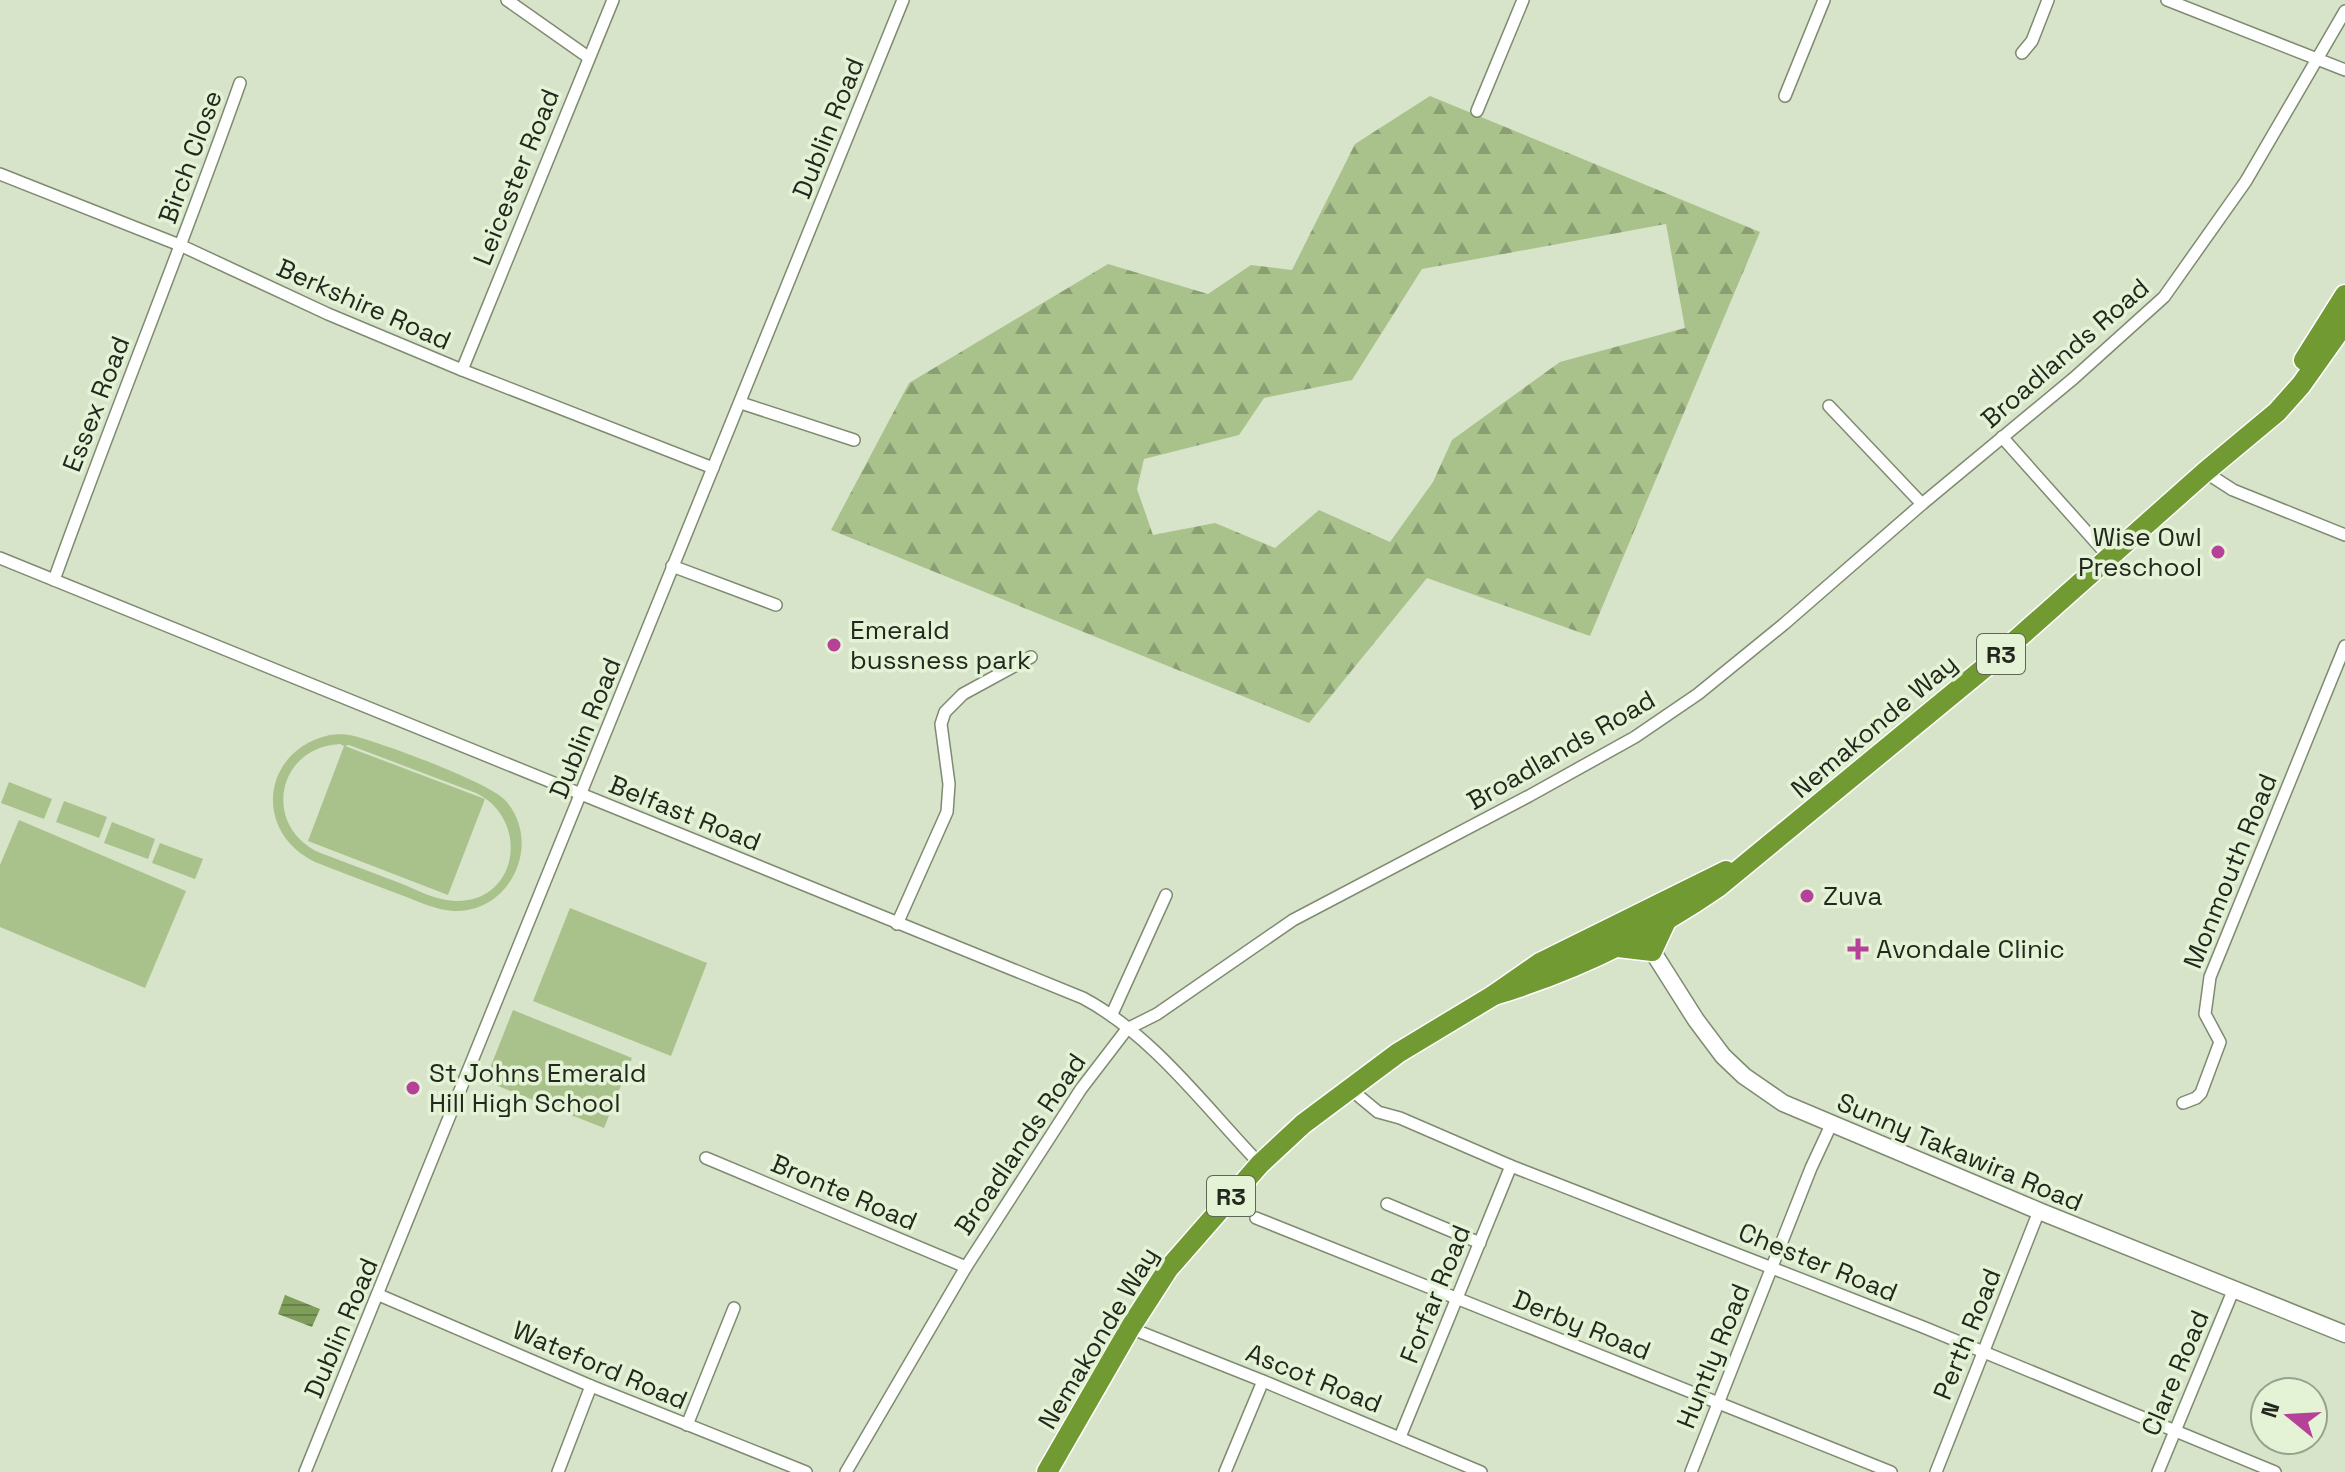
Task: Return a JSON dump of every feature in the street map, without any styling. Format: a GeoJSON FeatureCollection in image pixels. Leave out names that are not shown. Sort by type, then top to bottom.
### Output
{"type":"FeatureCollection","features":[{"type":"Feature","properties":{"kind":"highway","name":"Nemakonde Way"},"geometry":{"type":"LineString","coordinates":[[2249,435],[2295,373],[2345,295]]}},
{"type":"Feature","properties":{"kind":"highway","name":"Nemakonde Way"},"geometry":{"type":"LineString","coordinates":[[1494,995],[1539,981],[1642,934],[1718,887],[1989,664],[2289,400],[2345,323]]}},
{"type":"Feature","properties":{"kind":"highway","name":"Nemakonde Way"},"geometry":{"type":"LineString","coordinates":[[1047,1472],[1130,1328],[1178,1256],[1260,1164],[1303,1124],[1398,1053],[1494,995],[1540,963],[1642,934],[1712,877],[1745,864]]}},
{"type":"Feature","properties":{"kind":"main road","name":"Sunny Takawira Road"},"geometry":{"type":"LineString","coordinates":[[1642,934],[1696,1020],[1723,1056],[1744,1076],[1783,1103],[2233,1291],[2345,1334]]}},
{"type":"Feature","properties":{"kind":"street"},"geometry":{"type":"LineString","coordinates":[[507,0],[588,57]]}},
{"type":"Feature","properties":{"kind":"street","name":"Leicester Road"},"geometry":{"type":"LineString","coordinates":[[462,370],[613,0]]}},
{"type":"Feature","properties":{"kind":"street","name":"Dublin Road"},"geometry":{"type":"LineString","coordinates":[[305,1472],[903,0]]}},
{"type":"Feature","properties":{"kind":"street"},"geometry":{"type":"LineString","coordinates":[[1477,111],[1523,0]]}},
{"type":"Feature","properties":{"kind":"street"},"geometry":{"type":"LineString","coordinates":[[1785,96],[1824,0]]}},
{"type":"Feature","properties":{"kind":"street"},"geometry":{"type":"LineString","coordinates":[[2022,53],[2032,41],[2048,0]]}},
{"type":"Feature","properties":{"kind":"street"},"geometry":{"type":"LineString","coordinates":[[2167,0],[2345,70]]}},
{"type":"Feature","properties":{"kind":"street","name":"Broadlands Road"},"geometry":{"type":"LineString","coordinates":[[846,1472],[966,1267],[1081,1089],[1127,1029],[1157,1014],[1293,920],[1635,737],[1698,694],[1749,652],[2074,378],[2164,297],[2246,181],[2345,11]]}},
{"type":"Feature","properties":{"kind":"street","name":"Birch Close"},"geometry":{"type":"LineString","coordinates":[[182,246],[240,83]]}},
{"type":"Feature","properties":{"kind":"street","name":"Berkshire Road"},"geometry":{"type":"LineString","coordinates":[[0,174],[182,246],[328,314],[462,370],[713,468]]}},
{"type":"Feature","properties":{"kind":"street","name":"Essex Road"},"geometry":{"type":"LineString","coordinates":[[54,580],[182,246]]}},
{"type":"Feature","properties":{"kind":"street"},"geometry":{"type":"LineString","coordinates":[[741,403],[854,440]]}},
{"type":"Feature","properties":{"kind":"street"},"geometry":{"type":"LineString","coordinates":[[1829,406],[1922,504]]}},
{"type":"Feature","properties":{"kind":"street"},"geometry":{"type":"LineString","coordinates":[[2002,437],[2109,557]]}},
{"type":"Feature","properties":{"kind":"street"},"geometry":{"type":"LineString","coordinates":[[2205,472],[2233,490],[2345,535]]}},
{"type":"Feature","properties":{"kind":"street","name":"Belfast Road"},"geometry":{"type":"LineString","coordinates":[[0,558],[1083,998],[1112,1014],[1150,1047],[1260,1164]]}},
{"type":"Feature","properties":{"kind":"street"},"geometry":{"type":"LineString","coordinates":[[672,566],[776,605]]}},
{"type":"Feature","properties":{"kind":"street","name":"Monmouth Road"},"geometry":{"type":"LineString","coordinates":[[2183,1103],[2201,1093],[2220,1042],[2205,1014],[2210,977],[2345,646]]}},
{"type":"Feature","properties":{"kind":"street"},"geometry":{"type":"LineString","coordinates":[[897,924],[947,812],[949,784],[941,724],[945,712],[963,694],[1031,657]]}},
{"type":"Feature","properties":{"kind":"street"},"geometry":{"type":"LineString","coordinates":[[1112,1014],[1166,895]]}},
{"type":"Feature","properties":{"kind":"street","name":"Chester Road"},"geometry":{"type":"LineString","coordinates":[[1349,1088],[1378,1112],[1400,1118],[1511,1166],[1772,1267],[2275,1472]]}},
{"type":"Feature","properties":{"kind":"street","name":"Huntly Road"},"geometry":{"type":"LineString","coordinates":[[1691,1472],[1811,1168],[1831,1125]]}},
{"type":"Feature","properties":{"kind":"street","name":"Bronte Road"},"geometry":{"type":"LineString","coordinates":[[706,1158],[966,1267]]}},
{"type":"Feature","properties":{"kind":"street","name":"Forfar Road"},"geometry":{"type":"LineString","coordinates":[[1400,1437],[1511,1166]]}},
{"type":"Feature","properties":{"kind":"street"},"geometry":{"type":"LineString","coordinates":[[1387,1204],[1480,1243]]}},
{"type":"Feature","properties":{"kind":"street","name":"Perth Road"},"geometry":{"type":"LineString","coordinates":[[1936,1472],[2039,1211]]}},
{"type":"Feature","properties":{"kind":"street","name":"Derby Road"},"geometry":{"type":"LineString","coordinates":[[1256,1218],[1891,1472]]}},
{"type":"Feature","properties":{"kind":"street","name":"Clare Road"},"geometry":{"type":"LineString","coordinates":[[2158,1472],[2233,1291]]}},
{"type":"Feature","properties":{"kind":"street","name":"Wateford Road"},"geometry":{"type":"LineString","coordinates":[[379,1295],[591,1386],[806,1472]]}},
{"type":"Feature","properties":{"kind":"street"},"geometry":{"type":"LineString","coordinates":[[687,1425],[734,1308]]}},
{"type":"Feature","properties":{"kind":"street","name":"Ascot Road"},"geometry":{"type":"LineString","coordinates":[[1130,1328],[1400,1437],[1464,1469],[1481,1472]]}},
{"type":"Feature","properties":{"kind":"street"},"geometry":{"type":"LineString","coordinates":[[1225,1472],[1263,1381]]}},
{"type":"Feature","properties":{"kind":"street"},"geometry":{"type":"LineString","coordinates":[[558,1472],[591,1386]]}},
{"type":"Feature","properties":{"kind":"green space"},"geometry":{"type":"Polygon","coordinates":[[[1430,96],[1760,232],[1590,636],[1427,578],[1309,723],[831,530],[909,383],[1108,264],[1208,294],[1251,265],[1292,270],[1355,144],[1430,96]],[[1666,224],[1422,269],[1352,380],[1264,398],[1239,435],[1144,459],[1137,489],[1153,535],[1215,523],[1275,548],[1319,510],[1390,542],[1433,482],[1452,440],[1560,362],[1685,328],[1666,224]]]}},
{"type":"Feature","properties":{"kind":"green space"},"geometry":{"type":"Polygon","coordinates":[[[330,735],[354,736],[434,764],[496,793],[506,801],[517,818],[521,837],[521,855],[515,873],[505,888],[491,901],[474,909],[447,910],[315,862],[295,848],[281,831],[274,812],[273,792],[279,774],[290,757],[307,743],[330,735]],[[344,746],[319,748],[302,758],[291,772],[284,789],[284,807],[289,824],[300,840],[318,852],[430,896],[457,901],[478,897],[494,888],[504,874],[510,857],[510,839],[505,821],[485,799],[448,895],[308,841],[344,746]],[[345,746],[484,799],[476,793],[345,746]]]}},
{"type":"Feature","properties":{"kind":"green space"},"geometry":{"type":"Polygon","coordinates":[[[9,782],[52,799],[44,819],[1,803],[9,782]]]}},
{"type":"Feature","properties":{"kind":"green space"},"geometry":{"type":"Polygon","coordinates":[[[64,801],[107,817],[99,838],[56,822],[64,801]]]}},
{"type":"Feature","properties":{"kind":"green space"},"geometry":{"type":"Polygon","coordinates":[[[19,820],[186,891],[145,988],[0,927],[0,865],[19,820]]]}},
{"type":"Feature","properties":{"kind":"green space"},"geometry":{"type":"Polygon","coordinates":[[[112,822],[155,839],[148,859],[104,843],[112,822]]]}},
{"type":"Feature","properties":{"kind":"green space"},"geometry":{"type":"Polygon","coordinates":[[[160,843],[203,859],[195,879],[152,863],[160,843]]]}},
{"type":"Feature","properties":{"kind":"green space"},"geometry":{"type":"Polygon","coordinates":[[[570,908],[707,963],[671,1056],[533,1001],[570,908]]]}},
{"type":"Feature","properties":{"kind":"green space"},"geometry":{"type":"Polygon","coordinates":[[[513,1010],[632,1058],[604,1128],[485,1081],[513,1010]]]}},
{"type":"Feature","properties":{"kind":"shaded area"},"geometry":{"type":"Polygon","coordinates":[[[285,1295],[320,1309],[312,1327],[278,1314],[285,1295]]]}},
{"type":"Feature","properties":{"kind":"place","name":"Wise Owl Preschool"},"geometry":{"type":"Point","coordinates":[2218,552]}},
{"type":"Feature","properties":{"kind":"place","name":"Emerald bussness park"},"geometry":{"type":"Point","coordinates":[834,645]}},
{"type":"Feature","properties":{"kind":"place","name":"Zuva"},"geometry":{"type":"Point","coordinates":[1807,896]}},
{"type":"Feature","properties":{"kind":"place","name":"Avondale Clinic"},"geometry":{"type":"Point","coordinates":[1858,949]}},
{"type":"Feature","properties":{"kind":"place","name":"St Johns Emerald Hill High School"},"geometry":{"type":"Point","coordinates":[413,1088]}}]}
